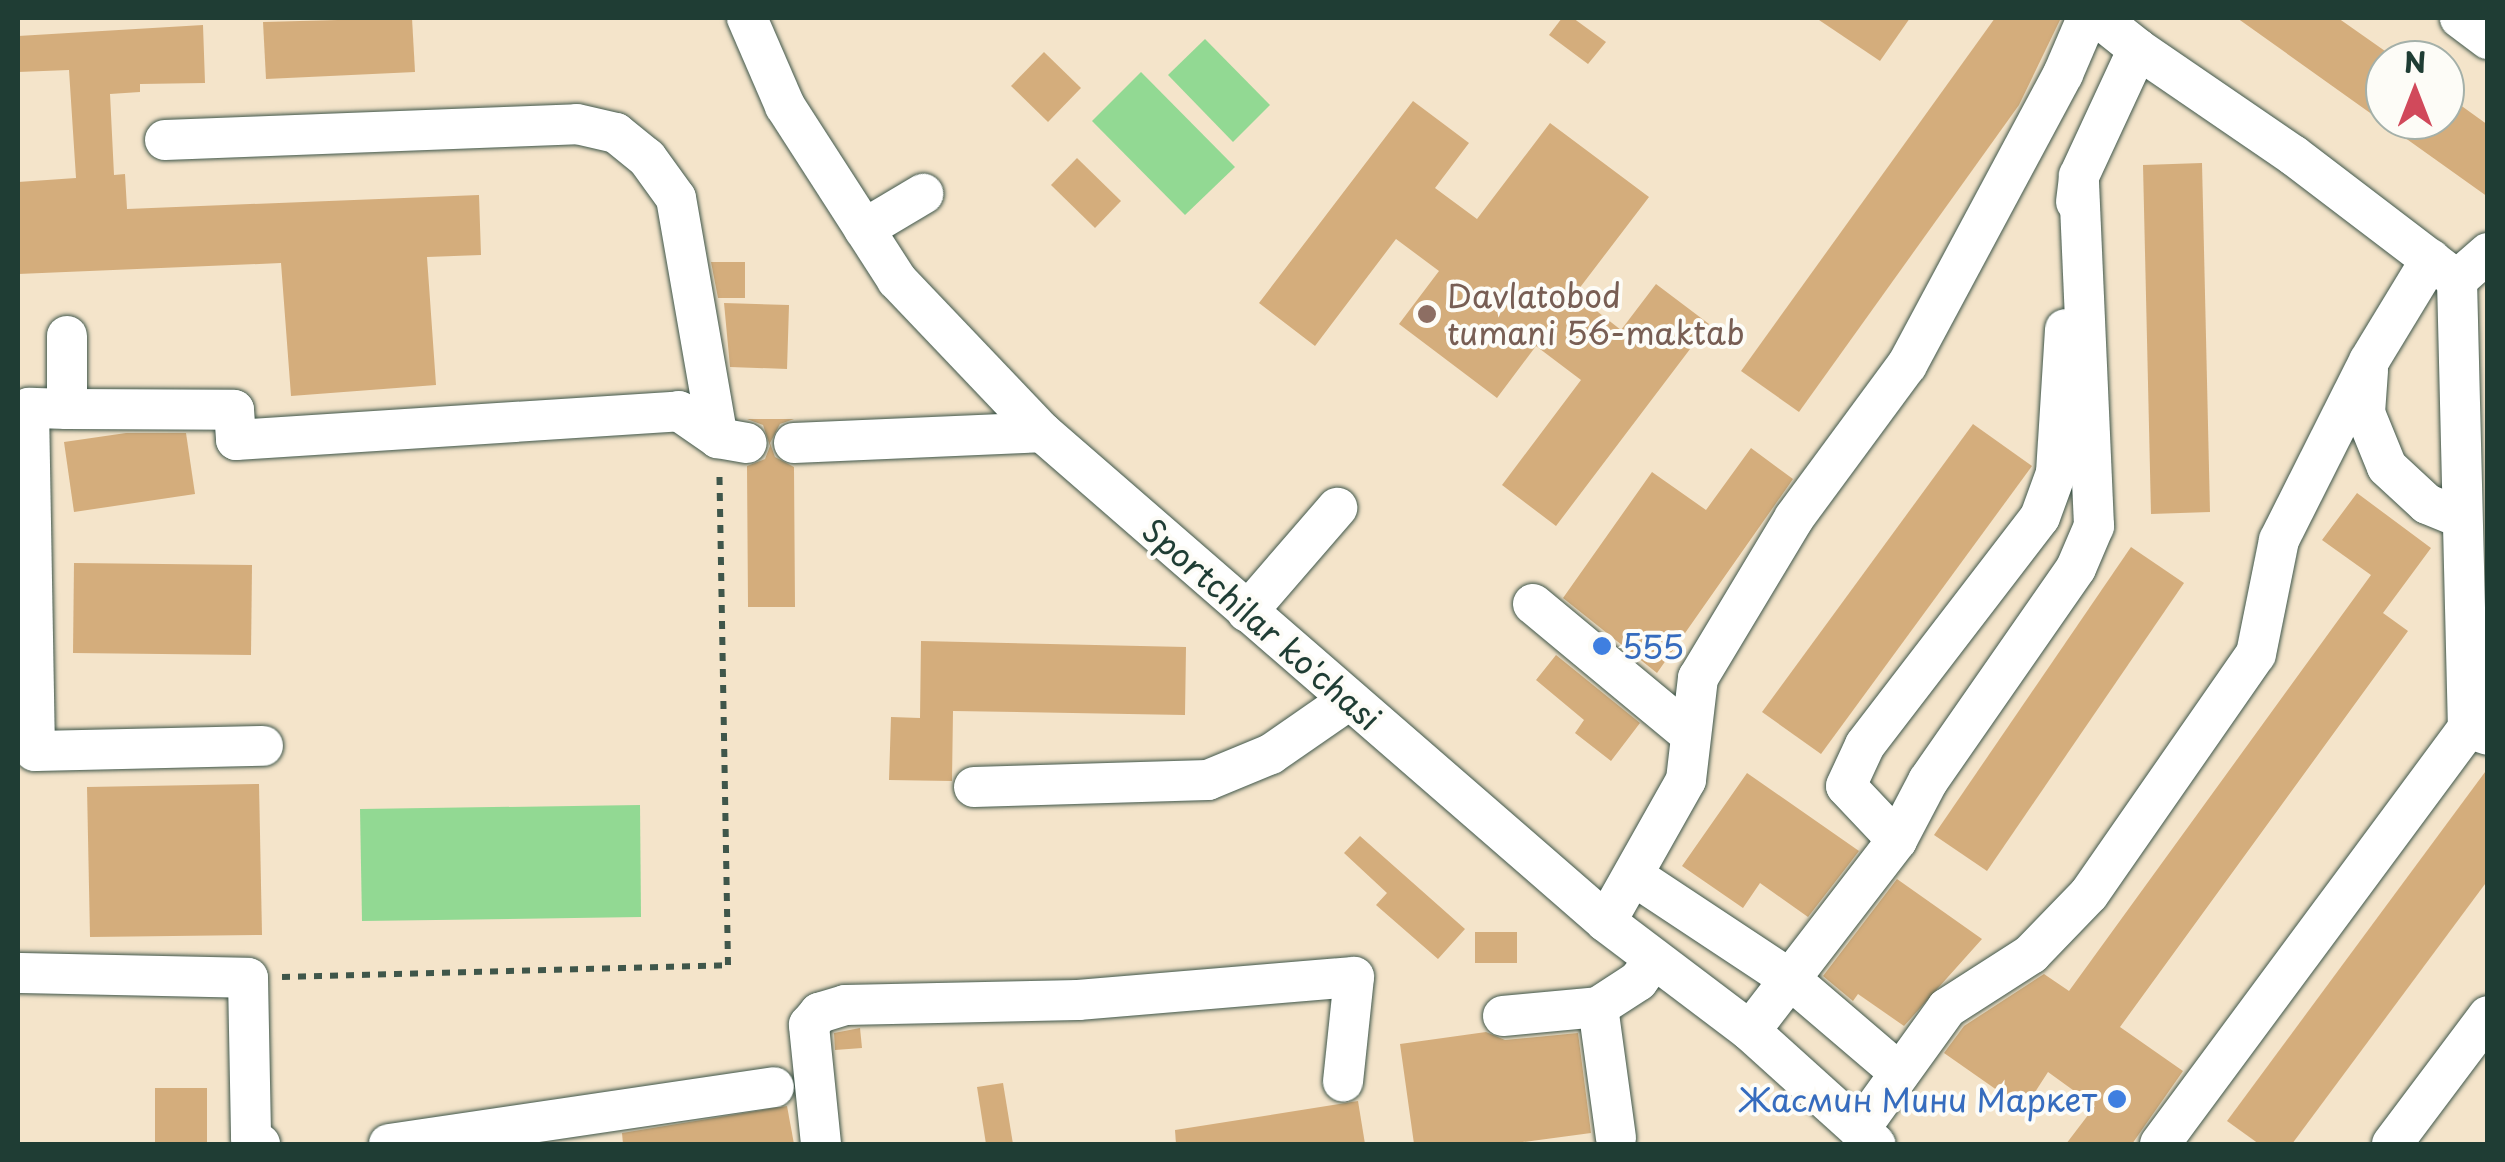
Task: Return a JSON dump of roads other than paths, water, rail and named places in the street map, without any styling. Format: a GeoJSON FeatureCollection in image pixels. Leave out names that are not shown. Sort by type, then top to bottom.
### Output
{"type":"FeatureCollection","features":[{"type":"Feature","properties":{"kind":"street","name":"Sportchilar ko'chasi"},"geometry":{"type":"LineString","coordinates":[[747,18],[784,106],[897,280],[1042,432],[1247,612],[1338,710],[1750,1031],[1867,1138]]}},
{"type":"Feature","properties":{"kind":"street"},"geometry":{"type":"LineString","coordinates":[[1606,922],[1686,780],[1698,678],[1741,598],[1906,365],[2087,18]]}},
{"type":"Feature","properties":{"kind":"street"},"geometry":{"type":"LineString","coordinates":[[2100,18],[2444,270]]}},
{"type":"Feature","properties":{"kind":"street"},"geometry":{"type":"LineString","coordinates":[[2460,18],[2488,39]]}},
{"type":"Feature","properties":{"kind":"street"},"geometry":{"type":"LineString","coordinates":[[1897,840],[1846,786],[1865,744],[2040,516],[2056,473],[2079,176],[2138,49]]}},
{"type":"Feature","properties":{"kind":"street"},"geometry":{"type":"LineString","coordinates":[[165,140],[577,124],[616,134],[647,158],[676,198],[733,441],[679,411],[236,440],[234,410],[29,408],[26,751],[263,746]]}},
{"type":"Feature","properties":{"kind":"street"},"geometry":{"type":"LineString","coordinates":[[1750,1031],[1897,840],[1928,781],[2076,568],[2094,526],[2079,176]]}},
{"type":"Feature","properties":{"kind":"street"},"geometry":{"type":"LineString","coordinates":[[864,229],[923,194]]}},
{"type":"Feature","properties":{"kind":"street"},"geometry":{"type":"LineString","coordinates":[[1867,1138],[1900,1073],[1947,1008],[2030,954],[2089,894],[2256,654],[2280,540],[2369,361],[2444,270],[2488,253]]}},
{"type":"Feature","properties":{"kind":"street"},"geometry":{"type":"LineString","coordinates":[[2160,1144],[2478,732],[2444,270]]}},
{"type":"Feature","properties":{"kind":"street"},"geometry":{"type":"LineString","coordinates":[[68,336],[68,409]]}},
{"type":"Feature","properties":{"kind":"street"},"geometry":{"type":"LineString","coordinates":[[2369,361],[2365,414],[2388,467],[2427,504],[2461,518]]}},
{"type":"Feature","properties":{"kind":"street"},"geometry":{"type":"LineString","coordinates":[[794,443],[1042,432]]}},
{"type":"Feature","properties":{"kind":"street"},"geometry":{"type":"LineString","coordinates":[[1247,612],[1337,508]]}},
{"type":"Feature","properties":{"kind":"street"},"geometry":{"type":"LineString","coordinates":[[1533,604],[1691,736]]}},
{"type":"Feature","properties":{"kind":"street"},"geometry":{"type":"LineString","coordinates":[[974,787],[1208,780],[1271,754],[1338,710]]}},
{"type":"Feature","properties":{"kind":"street"},"geometry":{"type":"LineString","coordinates":[[1634,876],[1791,980],[1900,1073]]}},
{"type":"Feature","properties":{"kind":"street"},"geometry":{"type":"LineString","coordinates":[[1503,1016],[1598,1007],[1638,981],[1654,960]]}},
{"type":"Feature","properties":{"kind":"street"},"geometry":{"type":"LineString","coordinates":[[18,973],[248,978],[251,1138],[260,1144]]}},
{"type":"Feature","properties":{"kind":"street"},"geometry":{"type":"LineString","coordinates":[[821,1144],[809,1025],[818,1012],[845,1005],[1078,1000],[1354,978],[1343,1081]]}},
{"type":"Feature","properties":{"kind":"street"},"geometry":{"type":"LineString","coordinates":[[1598,1007],[1616,1138]]}},
{"type":"Feature","properties":{"kind":"street"},"geometry":{"type":"LineString","coordinates":[[2392,1144],[2488,1016]]}},
{"type":"Feature","properties":{"kind":"street"},"geometry":{"type":"LineString","coordinates":[[389,1144],[774,1086]]}},
{"type":"Feature","properties":{"kind":"place","name":"Davlatobod tumani 56-maktab"},"geometry":{"type":"Point","coordinates":[1427,314]}},
{"type":"Feature","properties":{"kind":"place","name":"555"},"geometry":{"type":"Point","coordinates":[1602,646]}},
{"type":"Feature","properties":{"kind":"place","name":"Жасмин Мини Маркет"},"geometry":{"type":"Point","coordinates":[2117,1099]}}]}
